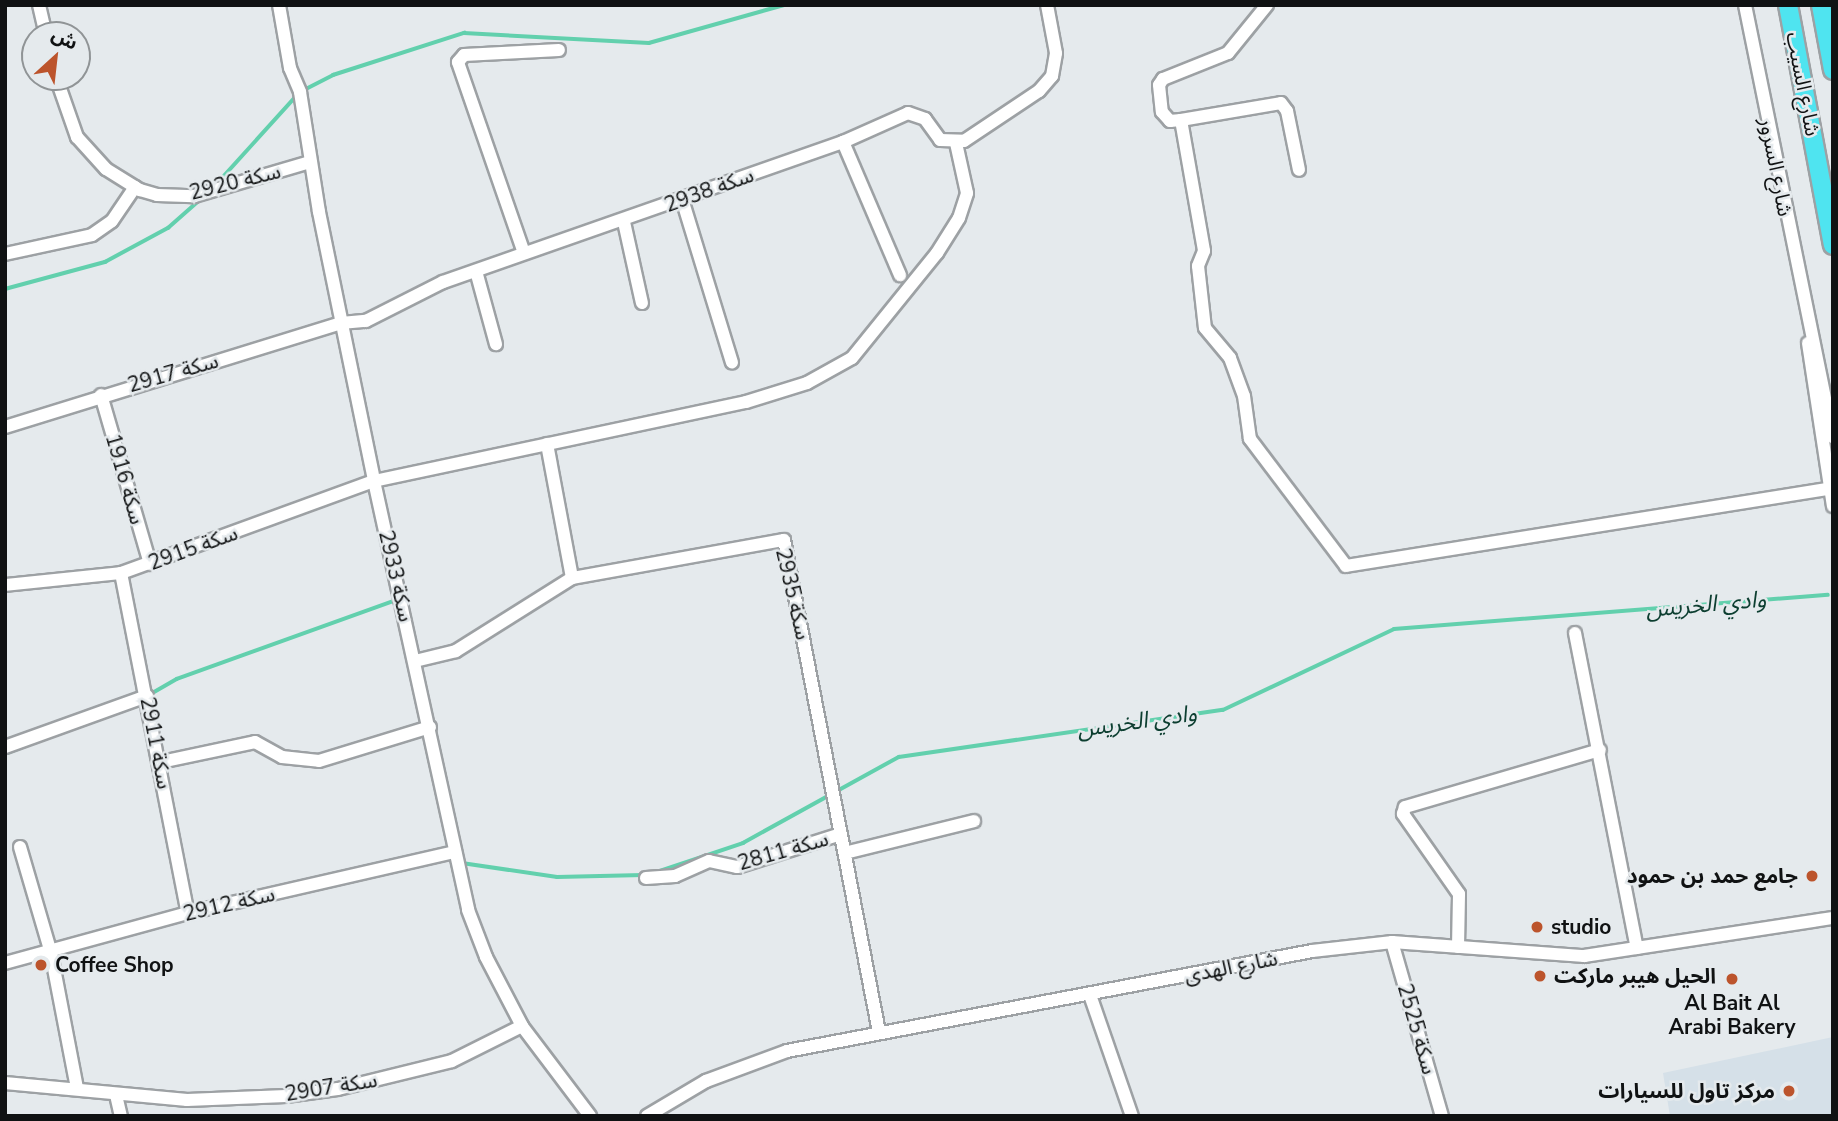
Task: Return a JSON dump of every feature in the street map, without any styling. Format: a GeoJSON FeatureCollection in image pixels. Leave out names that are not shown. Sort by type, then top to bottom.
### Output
{"type":"FeatureCollection","features":[{"type":"Feature","properties":{"kind":"highway","name":"شارع السيب"},"geometry":{"type":"LineString","coordinates":[[1788,5],[1833,245]]}},
{"type":"Feature","properties":{"kind":"highway","name":"شارع السيب"},"geometry":{"type":"LineString","coordinates":[[1821,5],[1833,71]]}},
{"type":"Feature","properties":{"kind":"street","name":"سكة 2933"},"geometry":{"type":"LineString","coordinates":[[279,5],[290,68],[300,92],[310,162],[341,323],[455,852],[486,957],[522,1026],[590,1116]]}},
{"type":"Feature","properties":{"kind":"street"},"geometry":{"type":"LineString","coordinates":[[956,143],[1039,92],[1052,76],[1056,53],[1048,5]]}},
{"type":"Feature","properties":{"kind":"street"},"geometry":{"type":"LineString","coordinates":[[1267,5],[1228,53],[1163,79],[1159,85],[1162,112],[1171,121],[1281,103],[1287,111],[1299,170]]}},
{"type":"Feature","properties":{"kind":"street","name":"شارع السرور"},"geometry":{"type":"LineString","coordinates":[[1745,5],[1807,329],[1833,437]]}},
{"type":"Feature","properties":{"kind":"street"},"geometry":{"type":"LineString","coordinates":[[524,253],[458,62],[464,55],[559,50]]}},
{"type":"Feature","properties":{"kind":"street","name":"سكة 2920"},"geometry":{"type":"LineString","coordinates":[[61,91],[77,137],[106,169],[135,187],[157,195],[194,196],[310,162]]}},
{"type":"Feature","properties":{"kind":"street","name":"سكة 2938"},"geometry":{"type":"LineString","coordinates":[[341,323],[366,321],[426,290],[524,253],[624,222],[843,142],[908,113],[925,119],[940,140],[956,143]]}},
{"type":"Feature","properties":{"kind":"street"},"geometry":{"type":"LineString","coordinates":[[1181,120],[1204,251],[1198,266],[1205,328],[1230,358],[1244,396],[1250,439],[1346,566],[1829,489]]}},
{"type":"Feature","properties":{"kind":"street"},"geometry":{"type":"LineString","coordinates":[[843,142],[900,275]]}},
{"type":"Feature","properties":{"kind":"street","name":"سكة 2915"},"geometry":{"type":"LineString","coordinates":[[5,585],[121,573],[374,481],[746,402],[807,383],[852,358],[937,253],[959,218],[967,193],[956,143]]}},
{"type":"Feature","properties":{"kind":"street"},"geometry":{"type":"LineString","coordinates":[[5,254],[92,235],[112,220],[135,187]]}},
{"type":"Feature","properties":{"kind":"street"},"geometry":{"type":"LineString","coordinates":[[682,200],[732,363]]}},
{"type":"Feature","properties":{"kind":"street"},"geometry":{"type":"LineString","coordinates":[[624,222],[642,303]]}},
{"type":"Feature","properties":{"kind":"street"},"geometry":{"type":"LineString","coordinates":[[476,271],[496,344]]}},
{"type":"Feature","properties":{"kind":"street","name":"سكة 2917"},"geometry":{"type":"LineString","coordinates":[[5,427],[101,394],[341,323]]}},
{"type":"Feature","properties":{"kind":"street","name":"شارع السرور"},"geometry":{"type":"LineString","coordinates":[[1807,329],[1833,506]]}},
{"type":"Feature","properties":{"kind":"street","name":"سكة 1916"},"geometry":{"type":"LineString","coordinates":[[101,394],[150,564]]}},
{"type":"Feature","properties":{"kind":"street"},"geometry":{"type":"LineString","coordinates":[[547,444],[572,578]]}},
{"type":"Feature","properties":{"kind":"street","name":"سكة 2935"},"geometry":{"type":"LineString","coordinates":[[415,661],[456,652],[572,578],[784,540],[879,1032]]}},
{"type":"Feature","properties":{"kind":"street","name":"سكة 2911"},"geometry":{"type":"LineString","coordinates":[[121,573],[188,913]]}},
{"type":"Feature","properties":{"kind":"street"},"geometry":{"type":"LineString","coordinates":[[1575,633],[1637,948]]}},
{"type":"Feature","properties":{"kind":"street"},"geometry":{"type":"LineString","coordinates":[[5,747],[147,696]]}},
{"type":"Feature","properties":{"kind":"street"},"geometry":{"type":"LineString","coordinates":[[160,762],[255,742],[282,757],[319,761],[430,727]]}},
{"type":"Feature","properties":{"kind":"street"},"geometry":{"type":"LineString","coordinates":[[1458,947],[1459,894],[1403,814],[1405,807],[1600,750]]}},
{"type":"Feature","properties":{"kind":"street"},"geometry":{"type":"LineString","coordinates":[[845,853],[974,821]]}},
{"type":"Feature","properties":{"kind":"street","name":"سكة 2811"},"geometry":{"type":"LineString","coordinates":[[646,878],[674,876],[709,861],[737,867],[841,834]]}},
{"type":"Feature","properties":{"kind":"street"},"geometry":{"type":"LineString","coordinates":[[20,847],[51,953],[76,1088]]}},
{"type":"Feature","properties":{"kind":"street","name":"سكة 2912"},"geometry":{"type":"LineString","coordinates":[[5,963],[51,953],[188,913],[455,852]]}},
{"type":"Feature","properties":{"kind":"street","name":"شارع الهدى"},"geometry":{"type":"LineString","coordinates":[[647,1116],[748,1064],[879,1032],[1090,995],[1312,951],[1392,942],[1584,956],[1833,918]]}},
{"type":"Feature","properties":{"kind":"street","name":"سكة 2525"},"geometry":{"type":"LineString","coordinates":[[1392,942],[1442,1116]]}},
{"type":"Feature","properties":{"kind":"street"},"geometry":{"type":"LineString","coordinates":[[1090,995],[1132,1116]]}},
{"type":"Feature","properties":{"kind":"street","name":"سكة 2907"},"geometry":{"type":"LineString","coordinates":[[5,1083],[76,1088],[116,1095],[222,1100],[338,1089],[452,1062],[522,1026]]}},
{"type":"Feature","properties":{"kind":"street"},"geometry":{"type":"LineString","coordinates":[[116,1095],[121,1116]]}},
{"type":"Feature","properties":{"kind":"shaded area","name":"مركز تاول للسيارات"},"geometry":{"type":"Polygon","coordinates":[[[1833,1037],[1833,1116],[1670,1116],[1663,1073],[1833,1037]]]}},
{"type":"Feature","properties":{"kind":"waterway"},"geometry":{"type":"LineString","coordinates":[[304,90],[333,75],[464,33],[649,43],[784,5]]}},
{"type":"Feature","properties":{"kind":"waterway"},"geometry":{"type":"LineString","coordinates":[[214,187],[298,94]]}},
{"type":"Feature","properties":{"kind":"waterway"},"geometry":{"type":"LineString","coordinates":[[5,289],[105,262],[168,228],[201,199]]}},
{"type":"Feature","properties":{"kind":"waterway","name":"وادي الخريس"},"geometry":{"type":"LineString","coordinates":[[657,872],[743,843],[899,757],[1223,710],[1394,629],[1828,595]]}},
{"type":"Feature","properties":{"kind":"waterway"},"geometry":{"type":"LineString","coordinates":[[149,695],[177,679],[396,600]]}},
{"type":"Feature","properties":{"kind":"waterway"},"geometry":{"type":"LineString","coordinates":[[66,731],[134,706]]}},
{"type":"Feature","properties":{"kind":"waterway"},"geometry":{"type":"LineString","coordinates":[[5,754],[29,745]]}},
{"type":"Feature","properties":{"kind":"waterway","name":"وادي الخريس"},"geometry":{"type":"LineString","coordinates":[[462,863],[557,877],[643,875]]}},
{"type":"Feature","properties":{"kind":"place","name":"جامع حمد بن حمود"},"geometry":{"type":"Point","coordinates":[1812,876]}},
{"type":"Feature","properties":{"kind":"place","name":"studio"},"geometry":{"type":"Point","coordinates":[1537,927]}},
{"type":"Feature","properties":{"kind":"place","name":"Coffee Shop"},"geometry":{"type":"Point","coordinates":[41,965]}},
{"type":"Feature","properties":{"kind":"place","name":"الحيل هيبر ماركت"},"geometry":{"type":"Point","coordinates":[1540,976]}},
{"type":"Feature","properties":{"kind":"place","name":"Al Bait Al Arabi Bakery"},"geometry":{"type":"Point","coordinates":[1732,979]}},
{"type":"Feature","properties":{"kind":"place","name":"مركز تاول للسيارات"},"geometry":{"type":"Point","coordinates":[1789,1091]}}]}
